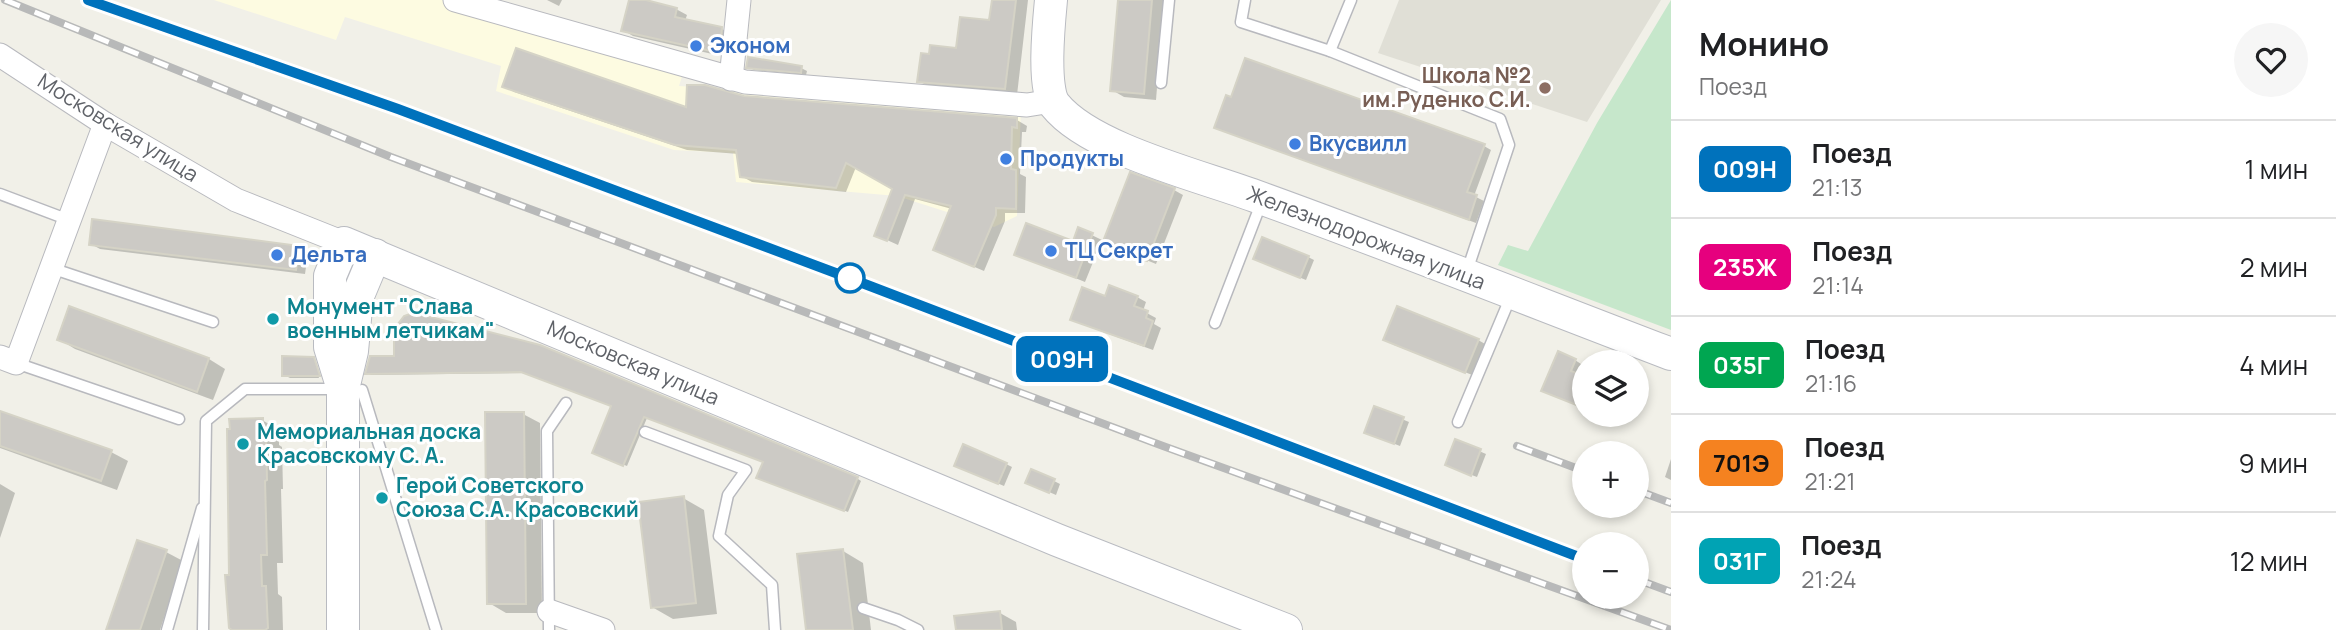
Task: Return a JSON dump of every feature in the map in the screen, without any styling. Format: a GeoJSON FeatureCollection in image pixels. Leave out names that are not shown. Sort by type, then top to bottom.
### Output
{"type":"FeatureCollection","features":[{"type":"Feature","properties":{"kind":"street","name":"Железнодорожная улица"},"geometry":{"type":"LineString","coordinates":[[455,0],[731,79],[793,87],[1048,107],[1111,144],[1671,354]]}},
{"type":"Feature","properties":{"kind":"street"},"geometry":{"type":"LineString","coordinates":[[731,79],[738,0]]}},
{"type":"Feature","properties":{"kind":"street"},"geometry":{"type":"LineString","coordinates":[[1048,107],[1051,0]]}},
{"type":"Feature","properties":{"kind":"street","name":"Московская улица"},"geometry":{"type":"LineString","coordinates":[[0,55],[104,124],[236,200],[375,255],[1058,540],[1286,630]]}},
{"type":"Feature","properties":{"kind":"street"},"geometry":{"type":"LineString","coordinates":[[8,360],[51,268],[104,124]]}},
{"type":"Feature","properties":{"kind":"street"},"geometry":{"type":"LineString","coordinates":[[344,243],[330,276],[330,347],[352,390]]}},
{"type":"Feature","properties":{"kind":"street"},"geometry":{"type":"LineString","coordinates":[[343,630],[352,351],[357,298],[375,255]]}},
{"type":"Feature","properties":{"kind":"street"},"geometry":{"type":"LineString","coordinates":[[549,620],[603,630]]}},
{"type":"Feature","properties":{"kind":"lane"},"geometry":{"type":"LineString","coordinates":[[1161,83],[1169,0]]}},
{"type":"Feature","properties":{"kind":"lane"},"geometry":{"type":"LineString","coordinates":[[1245,0],[1241,22],[1330,51],[1500,120],[1509,145],[1465,275]]}},
{"type":"Feature","properties":{"kind":"lane"},"geometry":{"type":"LineString","coordinates":[[1330,51],[1351,0]]}},
{"type":"Feature","properties":{"kind":"lane"},"geometry":{"type":"LineString","coordinates":[[0,194],[69,220]]}},
{"type":"Feature","properties":{"kind":"lane"},"geometry":{"type":"LineString","coordinates":[[1215,323],[1263,199]]}},
{"type":"Feature","properties":{"kind":"lane"},"geometry":{"type":"LineString","coordinates":[[51,268],[213,322]]}},
{"type":"Feature","properties":{"kind":"lane"},"geometry":{"type":"LineString","coordinates":[[1458,422],[1512,293]]}},
{"type":"Feature","properties":{"kind":"lane"},"geometry":{"type":"LineString","coordinates":[[8,360],[180,419]]}},
{"type":"Feature","properties":{"kind":"lane"},"geometry":{"type":"LineString","coordinates":[[203,630],[206,421],[244,389],[352,390],[436,630]]}},
{"type":"Feature","properties":{"kind":"lane"},"geometry":{"type":"LineString","coordinates":[[549,620],[547,431],[566,403]]}},
{"type":"Feature","properties":{"kind":"lane"},"geometry":{"type":"LineString","coordinates":[[645,432],[746,470],[728,495],[719,536],[772,585],[775,630]]}},
{"type":"Feature","properties":{"kind":"lane"},"geometry":{"type":"LineString","coordinates":[[167,630],[206,494]]}},
{"type":"Feature","properties":{"kind":"lane"},"geometry":{"type":"LineString","coordinates":[[863,608],[918,630]]}},
{"type":"Feature","properties":{"kind":"shaded area"},"geometry":{"type":"Polygon","coordinates":[[[214,0],[442,0],[683,73],[679,86],[1021,108],[1017,216],[994,227],[897,196],[736,182],[733,153],[674,150],[496,91],[501,66],[345,17],[336,40],[214,0]]]}},
{"type":"Feature","properties":{"kind":"shaded area","name":"Школа №2 им.Руденко С.И."},"geometry":{"type":"Polygon","coordinates":[[[1399,0],[1661,0],[1587,122],[1378,53],[1399,0]]]}},
{"type":"Feature","properties":{"kind":"green space"},"geometry":{"type":"Polygon","coordinates":[[[1671,0],[1671,330],[1498,265],[1508,245],[1528,251],[1597,123],[1671,0]]]}},
{"type":"Feature","properties":{"kind":"building"},"geometry":{"type":"Polygon","coordinates":[[[629,0],[646,0],[677,8],[675,17],[722,27],[720,53],[621,31],[629,0]]]}},
{"type":"Feature","properties":{"kind":"building"},"geometry":{"type":"Polygon","coordinates":[[[992,0],[1016,0],[1005,89],[917,82],[921,53],[929,54],[930,45],[956,48],[960,17],[989,20],[992,0]]]}},
{"type":"Feature","properties":{"kind":"building"},"geometry":{"type":"Polygon","coordinates":[[[1118,0],[1152,0],[1144,94],[1110,91],[1118,0]]]}},
{"type":"Feature","properties":{"kind":"building"},"geometry":{"type":"Polygon","coordinates":[[[516,48],[686,107],[687,85],[705,85],[744,96],[1017,118],[1017,128],[1012,127],[1011,169],[1016,170],[1016,209],[996,208],[996,215],[974,267],[933,250],[951,206],[905,195],[887,241],[874,236],[892,189],[846,163],[836,188],[740,177],[736,150],[675,145],[502,87],[516,48]]]}},
{"type":"Feature","properties":{"kind":"building"},"geometry":{"type":"Polygon","coordinates":[[[748,57],[802,66],[801,73],[746,68],[748,57]]]}},
{"type":"Feature","properties":{"kind":"building"},"geometry":{"type":"Polygon","coordinates":[[[1245,58],[1485,144],[1467,192],[1477,195],[1469,220],[1214,128],[1226,95],[1231,97],[1245,58]]]}},
{"type":"Feature","properties":{"kind":"building"},"geometry":{"type":"Polygon","coordinates":[[[1130,172],[1175,188],[1147,261],[1102,244],[1130,172]]]}},
{"type":"Feature","properties":{"kind":"building"},"geometry":{"type":"Polygon","coordinates":[[[92,219],[300,246],[296,270],[89,245],[92,219]]]}},
{"type":"Feature","properties":{"kind":"building","name":"ТЦ Секрет"},"geometry":{"type":"Polygon","coordinates":[[[1026,223],[1073,241],[1078,227],[1093,233],[1076,278],[1014,255],[1026,223]]]}},
{"type":"Feature","properties":{"kind":"building"},"geometry":{"type":"Polygon","coordinates":[[[1262,237],[1309,256],[1300,278],[1253,259],[1262,237]]]}},
{"type":"Feature","properties":{"kind":"building"},"geometry":{"type":"Polygon","coordinates":[[[1109,285],[1138,296],[1134,306],[1148,311],[1146,318],[1153,321],[1144,346],[1070,320],[1082,287],[1105,296],[1109,285]]]}},
{"type":"Feature","properties":{"kind":"building"},"geometry":{"type":"Polygon","coordinates":[[[69,306],[209,358],[197,392],[57,340],[69,306]]]}},
{"type":"Feature","properties":{"kind":"building"},"geometry":{"type":"Polygon","coordinates":[[[1397,306],[1479,339],[1465,373],[1383,340],[1397,306]]]}},
{"type":"Feature","properties":{"kind":"building"},"geometry":{"type":"Polygon","coordinates":[[[421,310],[423,315],[540,345],[858,477],[844,511],[756,478],[763,462],[644,417],[623,466],[592,453],[611,406],[521,372],[365,374],[370,356],[394,356],[394,329],[404,316],[421,310]]]}},
{"type":"Feature","properties":{"kind":"building"},"geometry":{"type":"Polygon","coordinates":[[[1558,351],[1572,357],[1572,403],[1541,391],[1558,351]]]}},
{"type":"Feature","properties":{"kind":"building"},"geometry":{"type":"Polygon","coordinates":[[[282,356],[314,357],[320,376],[282,376],[282,356]]]}},
{"type":"Feature","properties":{"kind":"building"},"geometry":{"type":"Polygon","coordinates":[[[1374,406],[1404,417],[1394,444],[1364,433],[1374,406]]]}},
{"type":"Feature","properties":{"kind":"building"},"geometry":{"type":"Polygon","coordinates":[[[0,411],[112,450],[101,481],[0,446],[0,411]]]}},
{"type":"Feature","properties":{"kind":"building"},"geometry":{"type":"Polygon","coordinates":[[[485,412],[524,412],[526,604],[487,604],[485,412]]]}},
{"type":"Feature","properties":{"kind":"building"},"geometry":{"type":"Polygon","coordinates":[[[263,418],[263,436],[266,435],[267,555],[261,555],[268,628],[232,630],[229,628],[225,575],[229,575],[227,429],[230,429],[229,419],[263,418]]]}},
{"type":"Feature","properties":{"kind":"building"},"geometry":{"type":"Polygon","coordinates":[[[1455,439],[1481,449],[1471,476],[1445,465],[1455,439]]]}},
{"type":"Feature","properties":{"kind":"building"},"geometry":{"type":"Polygon","coordinates":[[[963,444],[1007,463],[998,484],[954,466],[963,444]]]}},
{"type":"Feature","properties":{"kind":"building"},"geometry":{"type":"Polygon","coordinates":[[[1031,469],[1055,479],[1049,493],[1025,483],[1031,469]]]}},
{"type":"Feature","properties":{"kind":"building"},"geometry":{"type":"Polygon","coordinates":[[[684,496],[696,603],[651,608],[638,502],[684,496]]]}},
{"type":"Feature","properties":{"kind":"building"},"geometry":{"type":"Polygon","coordinates":[[[137,540],[167,550],[140,630],[106,630],[137,540]]]}},
{"type":"Feature","properties":{"kind":"building"},"geometry":{"type":"Polygon","coordinates":[[[843,549],[853,630],[806,630],[797,554],[843,549]]]}},
{"type":"Feature","properties":{"kind":"building"},"geometry":{"type":"Polygon","coordinates":[[[1000,611],[1002,630],[956,630],[954,616],[1000,611]]]}},
{"type":"Feature","properties":{"kind":"railway"},"geometry":{"type":"LineString","coordinates":[[5,0],[391,157],[1163,446],[1671,630]]}},
{"type":"Feature","properties":{"kind":"railway"},"geometry":{"type":"LineString","coordinates":[[88,0],[398,109],[1572,554]]}},
{"type":"Feature","properties":{"kind":"railway"},"geometry":{"type":"LineString","coordinates":[[1517,446],[1572,467]]}},
{"type":"Feature","properties":{"kind":"railway"},"geometry":{"type":"LineString","coordinates":[[1649,495],[1671,503]]}},
{"type":"Feature","properties":{"kind":"railway"},"geometry":{"type":"LineString","coordinates":[[1649,584],[1671,592]]}},
{"type":"Feature","properties":{"kind":"train","name":"009Н"},"geometry":{"type":"LineString","coordinates":[[88,0],[398,109],[1572,554]]}},
{"type":"Feature","properties":{"kind":"place","name":"Эконом"},"geometry":{"type":"Point","coordinates":[696,46]}},
{"type":"Feature","properties":{"kind":"place","name":"Школа №2 им.Руденко С.И."},"geometry":{"type":"Point","coordinates":[1545,88]}},
{"type":"Feature","properties":{"kind":"place","name":"Вкусвилл"},"geometry":{"type":"Point","coordinates":[1295,144]}},
{"type":"Feature","properties":{"kind":"place","name":"Продукты"},"geometry":{"type":"Point","coordinates":[1006,159]}},
{"type":"Feature","properties":{"kind":"place","name":"ТЦ Секрет"},"geometry":{"type":"Point","coordinates":[1051,251]}},
{"type":"Feature","properties":{"kind":"place","name":"Дельта"},"geometry":{"type":"Point","coordinates":[277,255]}},
{"type":"Feature","properties":{"kind":"place","name":"Монумент \"Слава военным летчикам\""},"geometry":{"type":"Point","coordinates":[273,319]}},
{"type":"Feature","properties":{"kind":"place","name":"Мемориальная доска Красовскому С. А."},"geometry":{"type":"Point","coordinates":[243,444]}},
{"type":"Feature","properties":{"kind":"place","name":"Герой Советского Союза С.А. Красовский"},"geometry":{"type":"Point","coordinates":[382,498]}}]}
